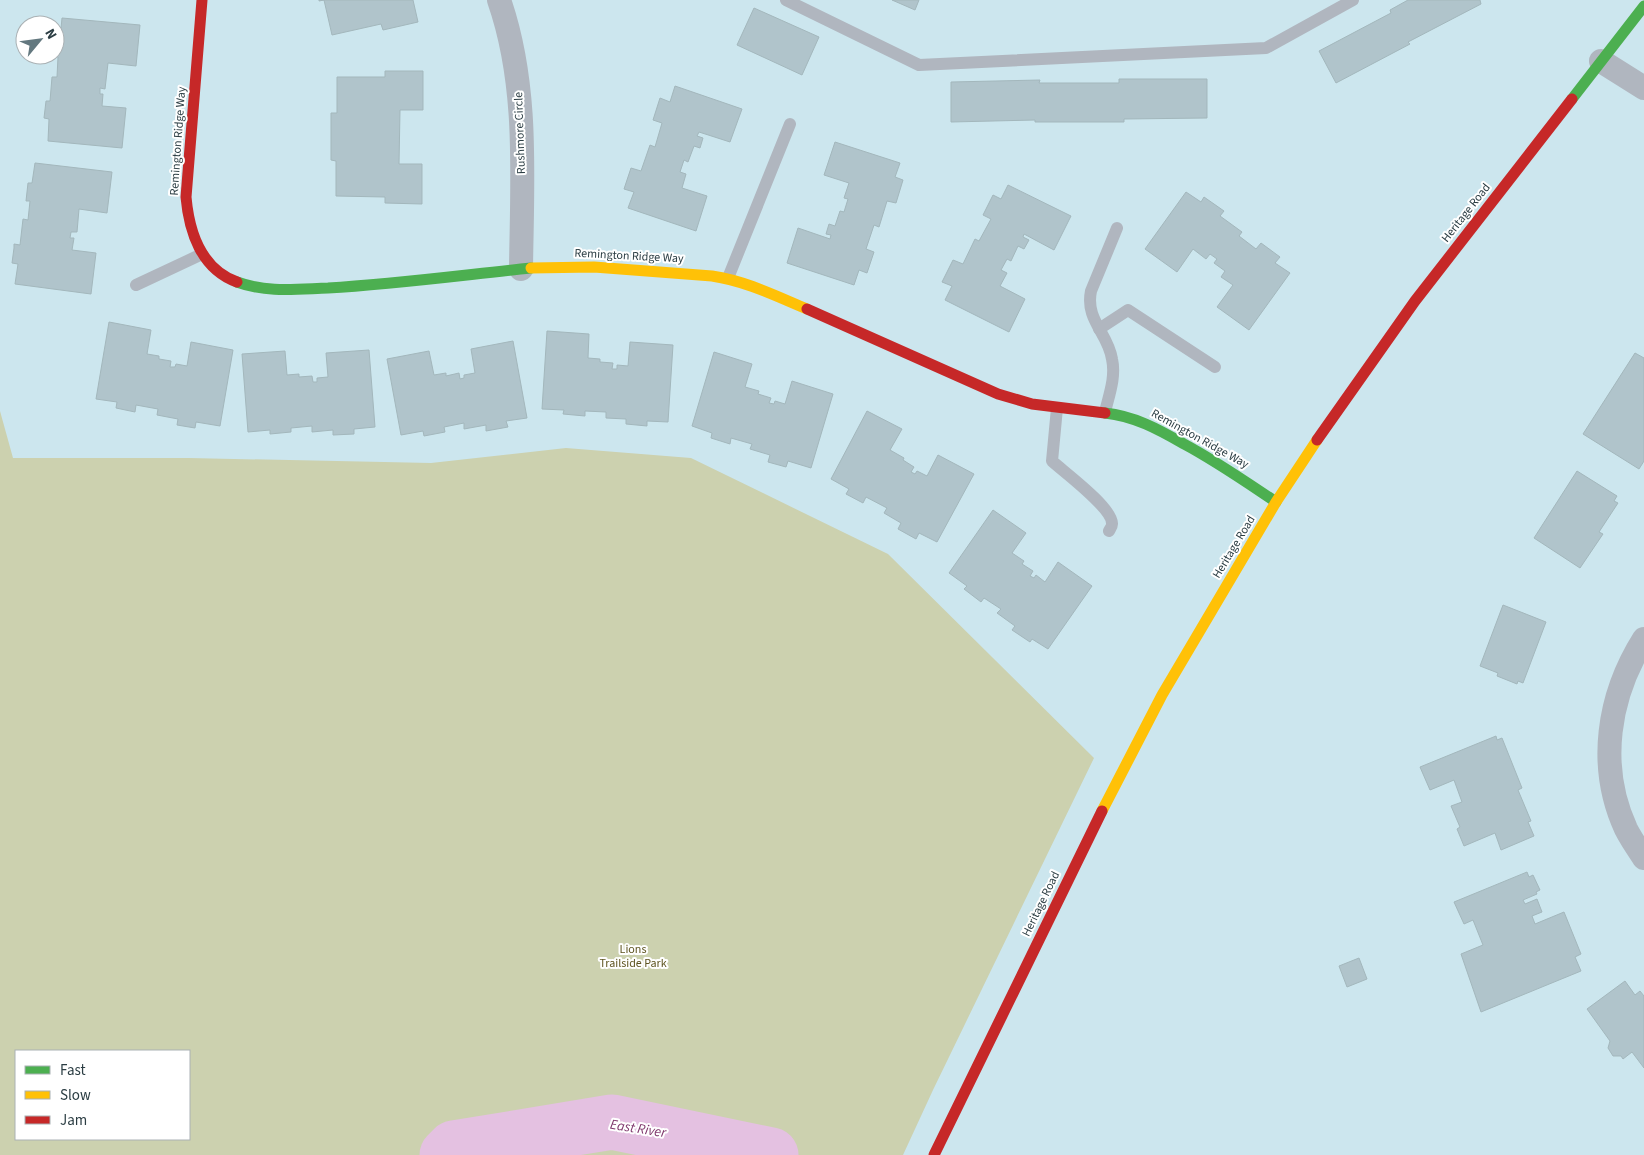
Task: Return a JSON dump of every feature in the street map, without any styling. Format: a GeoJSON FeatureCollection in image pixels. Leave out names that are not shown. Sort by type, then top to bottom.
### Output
{"type":"FeatureCollection","features":[{"type":"Feature","properties":{"kind":"street","name":"Remington Ridge Way"},"geometry":{"type":"LineString","coordinates":[[202,0],[186,197],[188,220],[196,243],[209,264],[225,278],[250,287],[271,289],[356,287],[521,269],[557,267],[601,267],[728,278],[779,297],[998,394],[1032,404],[1127,416],[1163,432],[1215,461],[1276,502]]}},
{"type":"Feature","properties":{"kind":"street","name":"Rushmore Circle"},"geometry":{"type":"LineString","coordinates":[[500,0],[511,37],[521,109],[521,269]]}},
{"type":"Feature","properties":{"kind":"street","name":"Heritage Road"},"geometry":{"type":"LineString","coordinates":[[934,1155],[1093,829],[1162,695],[1276,502],[1318,438],[1416,301],[1644,6]]}},
{"type":"Feature","properties":{"kind":"street"},"geometry":{"type":"LineString","coordinates":[[1601,61],[1644,88]]}},
{"type":"Feature","properties":{"kind":"street"},"geometry":{"type":"LineString","coordinates":[[1644,639],[1629,665],[1615,702],[1610,732],[1609,762],[1614,791],[1626,829],[1644,858]]}},
{"type":"Feature","properties":{"kind":"lane"},"geometry":{"type":"LineString","coordinates":[[786,0],[919,65],[1266,48],[1353,0]]}},
{"type":"Feature","properties":{"kind":"lane"},"geometry":{"type":"LineString","coordinates":[[728,278],[790,124]]}},
{"type":"Feature","properties":{"kind":"lane"},"geometry":{"type":"LineString","coordinates":[[1105,412],[1113,379],[1113,368],[1109,348],[1091,312],[1089,301],[1091,291],[1118,228]]}},
{"type":"Feature","properties":{"kind":"lane"},"geometry":{"type":"LineString","coordinates":[[136,285],[202,254]]}},
{"type":"Feature","properties":{"kind":"lane"},"geometry":{"type":"LineString","coordinates":[[1099,328],[1128,310],[1215,367]]}},
{"type":"Feature","properties":{"kind":"lane"},"geometry":{"type":"LineString","coordinates":[[1057,408],[1052,461],[1103,505],[1111,517],[1112,524],[1109,531]]}},
{"type":"Feature","properties":{"kind":"green space","name":"Lions Trailside Park"},"geometry":{"type":"Polygon","coordinates":[[[0,411],[13,458],[189,458],[431,463],[566,448],[691,458],[888,554],[1094,758],[903,1155],[0,1155],[0,411]]]}},
{"type":"Feature","properties":{"kind":"building"},"geometry":{"type":"Polygon","coordinates":[[[324,0],[413,0],[418,22],[383,30],[381,24],[332,35],[324,0]]]}},
{"type":"Feature","properties":{"kind":"building"},"geometry":{"type":"Polygon","coordinates":[[[892,0],[919,0],[915,10],[892,0]]]}},
{"type":"Feature","properties":{"kind":"building"},"geometry":{"type":"Polygon","coordinates":[[[1408,0],[1480,0],[1481,4],[1408,42],[1410,44],[1336,83],[1319,51],[1391,13],[1390,10],[1408,0]]]}},
{"type":"Feature","properties":{"kind":"building"},"geometry":{"type":"Polygon","coordinates":[[[754,8],[819,37],[802,75],[737,45],[754,8]]]}},
{"type":"Feature","properties":{"kind":"building"},"geometry":{"type":"Polygon","coordinates":[[[65,18],[140,25],[136,66],[108,63],[105,89],[100,88],[100,94],[103,94],[102,106],[126,108],[122,148],[48,141],[49,119],[44,118],[46,101],[50,101],[52,77],[57,77],[58,65],[65,65],[65,18]]]}},
{"type":"Feature","properties":{"kind":"building"},"geometry":{"type":"Polygon","coordinates":[[[385,71],[423,71],[423,110],[400,110],[399,164],[422,164],[422,204],[385,203],[385,197],[336,196],[336,161],[331,160],[331,113],[337,113],[337,77],[385,77],[385,71]]]}},
{"type":"Feature","properties":{"kind":"building"},"geometry":{"type":"Polygon","coordinates":[[[1119,79],[1207,79],[1207,118],[1124,119],[1124,122],[1035,122],[1035,120],[951,122],[951,82],[1040,80],[1039,83],[1119,83],[1119,79]]]}},
{"type":"Feature","properties":{"kind":"building"},"geometry":{"type":"Polygon","coordinates":[[[675,86],[742,109],[730,142],[699,132],[697,136],[703,138],[700,148],[694,146],[688,162],[684,160],[680,172],[686,174],[682,188],[707,196],[696,231],[628,208],[634,192],[624,189],[631,168],[641,171],[650,145],[655,147],[662,123],[653,120],[660,98],[670,102],[675,86]]]}},
{"type":"Feature","properties":{"kind":"building"},"geometry":{"type":"Polygon","coordinates":[[[835,142],[900,163],[895,177],[903,180],[896,203],[887,201],[879,227],[874,225],[866,249],[874,252],[867,273],[859,270],[854,285],[787,263],[798,228],[830,239],[831,235],[826,234],[829,224],[835,226],[840,211],[844,212],[848,199],[844,198],[849,183],[824,175],[835,142]]]}},
{"type":"Feature","properties":{"kind":"building"},"geometry":{"type":"Polygon","coordinates":[[[35,163],[112,172],[107,213],[79,209],[77,232],[71,232],[70,238],[74,238],[72,250],[96,253],[91,294],[15,284],[18,264],[12,263],[14,244],[20,245],[23,219],[28,220],[30,201],[26,201],[28,183],[32,183],[35,163]]]}},
{"type":"Feature","properties":{"kind":"building"},"geometry":{"type":"Polygon","coordinates":[[[1008,185],[1071,216],[1054,250],[1024,234],[1023,237],[1029,240],[1024,249],[1018,246],[1011,261],[1007,259],[1001,270],[1007,273],[1000,286],[1025,299],[1009,332],[945,300],[952,286],[942,282],[953,260],[963,264],[975,239],[979,241],[991,219],[983,215],[993,195],[1001,199],[1008,185]]]}},
{"type":"Feature","properties":{"kind":"building"},"geometry":{"type":"Polygon","coordinates":[[[1186,192],[1201,202],[1204,197],[1224,211],[1220,216],[1242,232],[1239,236],[1256,249],[1261,243],[1280,257],[1275,263],[1290,273],[1249,330],[1217,307],[1233,285],[1221,277],[1225,271],[1214,263],[1217,259],[1210,254],[1206,259],[1193,249],[1177,272],[1145,249],[1186,192]]]}},
{"type":"Feature","properties":{"kind":"building"},"geometry":{"type":"Polygon","coordinates":[[[109,322],[151,330],[147,354],[171,361],[170,367],[175,367],[176,364],[187,366],[191,342],[233,350],[220,426],[196,422],[195,428],[177,425],[178,419],[157,415],[158,409],[136,405],[135,412],[116,408],[117,402],[96,399],[109,322]]]}},
{"type":"Feature","properties":{"kind":"building"},"geometry":{"type":"Polygon","coordinates":[[[547,331],[589,334],[588,358],[600,359],[600,362],[613,363],[612,369],[617,369],[617,365],[628,366],[630,342],[673,345],[668,422],[647,421],[647,426],[626,424],[626,419],[606,418],[606,412],[585,411],[585,416],[563,414],[564,410],[542,409],[547,331]]]}},
{"type":"Feature","properties":{"kind":"building"},"geometry":{"type":"Polygon","coordinates":[[[513,341],[527,418],[506,421],[508,427],[486,431],[486,425],[464,429],[464,423],[444,427],[445,432],[424,436],[423,431],[401,435],[387,359],[429,351],[434,375],[446,373],[446,376],[459,373],[460,379],[464,378],[464,375],[475,373],[471,349],[513,341]]]}},
{"type":"Feature","properties":{"kind":"building"},"geometry":{"type":"Polygon","coordinates":[[[369,350],[375,427],[354,429],[354,434],[333,435],[333,430],[312,432],[312,426],[291,428],[291,432],[270,434],[270,430],[248,432],[242,354],[285,351],[287,375],[299,374],[299,377],[312,376],[313,382],[317,382],[317,378],[328,377],[326,353],[369,350]]]}},
{"type":"Feature","properties":{"kind":"building"},"geometry":{"type":"Polygon","coordinates":[[[714,352],[752,364],[745,387],[759,391],[758,394],[771,398],[769,403],[774,404],[775,401],[785,404],[792,381],[833,394],[811,468],[788,461],[786,467],[768,462],[770,455],[750,449],[752,444],[731,438],[730,444],[711,438],[712,433],[692,426],[714,352]]]}},
{"type":"Feature","properties":{"kind":"building"},"geometry":{"type":"Polygon","coordinates":[[[1635,353],[1644,358],[1644,461],[1639,469],[1583,434],[1635,353]]]}},
{"type":"Feature","properties":{"kind":"building"},"geometry":{"type":"Polygon","coordinates":[[[867,411],[902,429],[890,450],[904,458],[903,460],[914,467],[911,472],[915,474],[917,471],[927,476],[938,455],[974,474],[937,542],[919,533],[916,539],[898,529],[901,523],[884,513],[887,508],[866,497],[863,503],[846,494],[849,489],[831,479],[867,411]]]}},
{"type":"Feature","properties":{"kind":"building"},"geometry":{"type":"Polygon","coordinates":[[[1577,471],[1617,496],[1614,501],[1618,503],[1599,532],[1603,534],[1580,568],[1534,538],[1577,471]]]}},
{"type":"Feature","properties":{"kind":"building"},"geometry":{"type":"Polygon","coordinates":[[[993,510],[1026,533],[1012,553],[1024,561],[1022,564],[1033,571],[1030,576],[1034,578],[1036,575],[1045,582],[1058,562],[1092,586],[1048,649],[1032,639],[1030,642],[1012,630],[1015,626],[997,613],[1001,609],[984,598],[981,602],[964,589],[967,586],[949,573],[993,510]]]}},
{"type":"Feature","properties":{"kind":"building"},"geometry":{"type":"Polygon","coordinates":[[[1503,605],[1546,622],[1523,683],[1518,681],[1517,684],[1497,676],[1498,673],[1480,666],[1503,605]]]}},
{"type":"Feature","properties":{"kind":"building"},"geometry":{"type":"Polygon","coordinates":[[[1496,736],[1497,740],[1502,738],[1522,788],[1518,790],[1531,821],[1528,822],[1534,836],[1501,850],[1495,833],[1464,846],[1457,829],[1460,827],[1451,806],[1462,802],[1454,780],[1430,790],[1420,767],[1496,736]]]}},
{"type":"Feature","properties":{"kind":"building"},"geometry":{"type":"Polygon","coordinates":[[[1527,872],[1529,877],[1533,875],[1540,890],[1536,892],[1537,894],[1523,900],[1525,904],[1537,899],[1542,912],[1532,916],[1535,924],[1564,912],[1581,954],[1575,957],[1581,971],[1481,1012],[1461,954],[1483,945],[1473,920],[1464,924],[1454,902],[1527,872]]]}},
{"type":"Feature","properties":{"kind":"building"},"geometry":{"type":"Polygon","coordinates":[[[1359,958],[1367,979],[1347,987],[1339,966],[1359,958]]]}},
{"type":"Feature","properties":{"kind":"building"},"geometry":{"type":"Polygon","coordinates":[[[1625,981],[1635,995],[1640,991],[1644,996],[1644,1068],[1632,1052],[1623,1059],[1621,1056],[1613,1056],[1608,1048],[1610,1041],[1587,1009],[1625,981]]]}},
{"type":"Feature","properties":{"kind":"waterway","name":"East River"},"geometry":{"type":"LineString","coordinates":[[447,1155],[454,1148],[612,1122],[771,1155]]}},
{"type":"Feature","properties":{"kind":"traffic: fast"},"geometry":{"type":"LineString","coordinates":[[1572,99],[1644,6]]}},
{"type":"Feature","properties":{"kind":"traffic: fast"},"geometry":{"type":"LineString","coordinates":[[237,282],[271,289],[328,288],[531,268]]}},
{"type":"Feature","properties":{"kind":"traffic: fast"},"geometry":{"type":"LineString","coordinates":[[1105,413],[1136,420],[1165,433],[1276,502]]}},
{"type":"Feature","properties":{"kind":"traffic: slow"},"geometry":{"type":"LineString","coordinates":[[531,268],[594,267],[712,276],[749,285],[807,309]]}},
{"type":"Feature","properties":{"kind":"traffic: slow"},"geometry":{"type":"LineString","coordinates":[[1102,811],[1162,695],[1276,502],[1317,440]]}},
{"type":"Feature","properties":{"kind":"traffic: jam"},"geometry":{"type":"LineString","coordinates":[[202,0],[186,197],[190,223],[199,247],[214,268],[237,282]]}},
{"type":"Feature","properties":{"kind":"traffic: jam"},"geometry":{"type":"LineString","coordinates":[[1317,440],[1415,301],[1572,99]]}},
{"type":"Feature","properties":{"kind":"traffic: jam"},"geometry":{"type":"LineString","coordinates":[[807,309],[998,394],[1032,404],[1105,413]]}},
{"type":"Feature","properties":{"kind":"traffic: jam"},"geometry":{"type":"LineString","coordinates":[[934,1155],[1102,811]]}}]}
